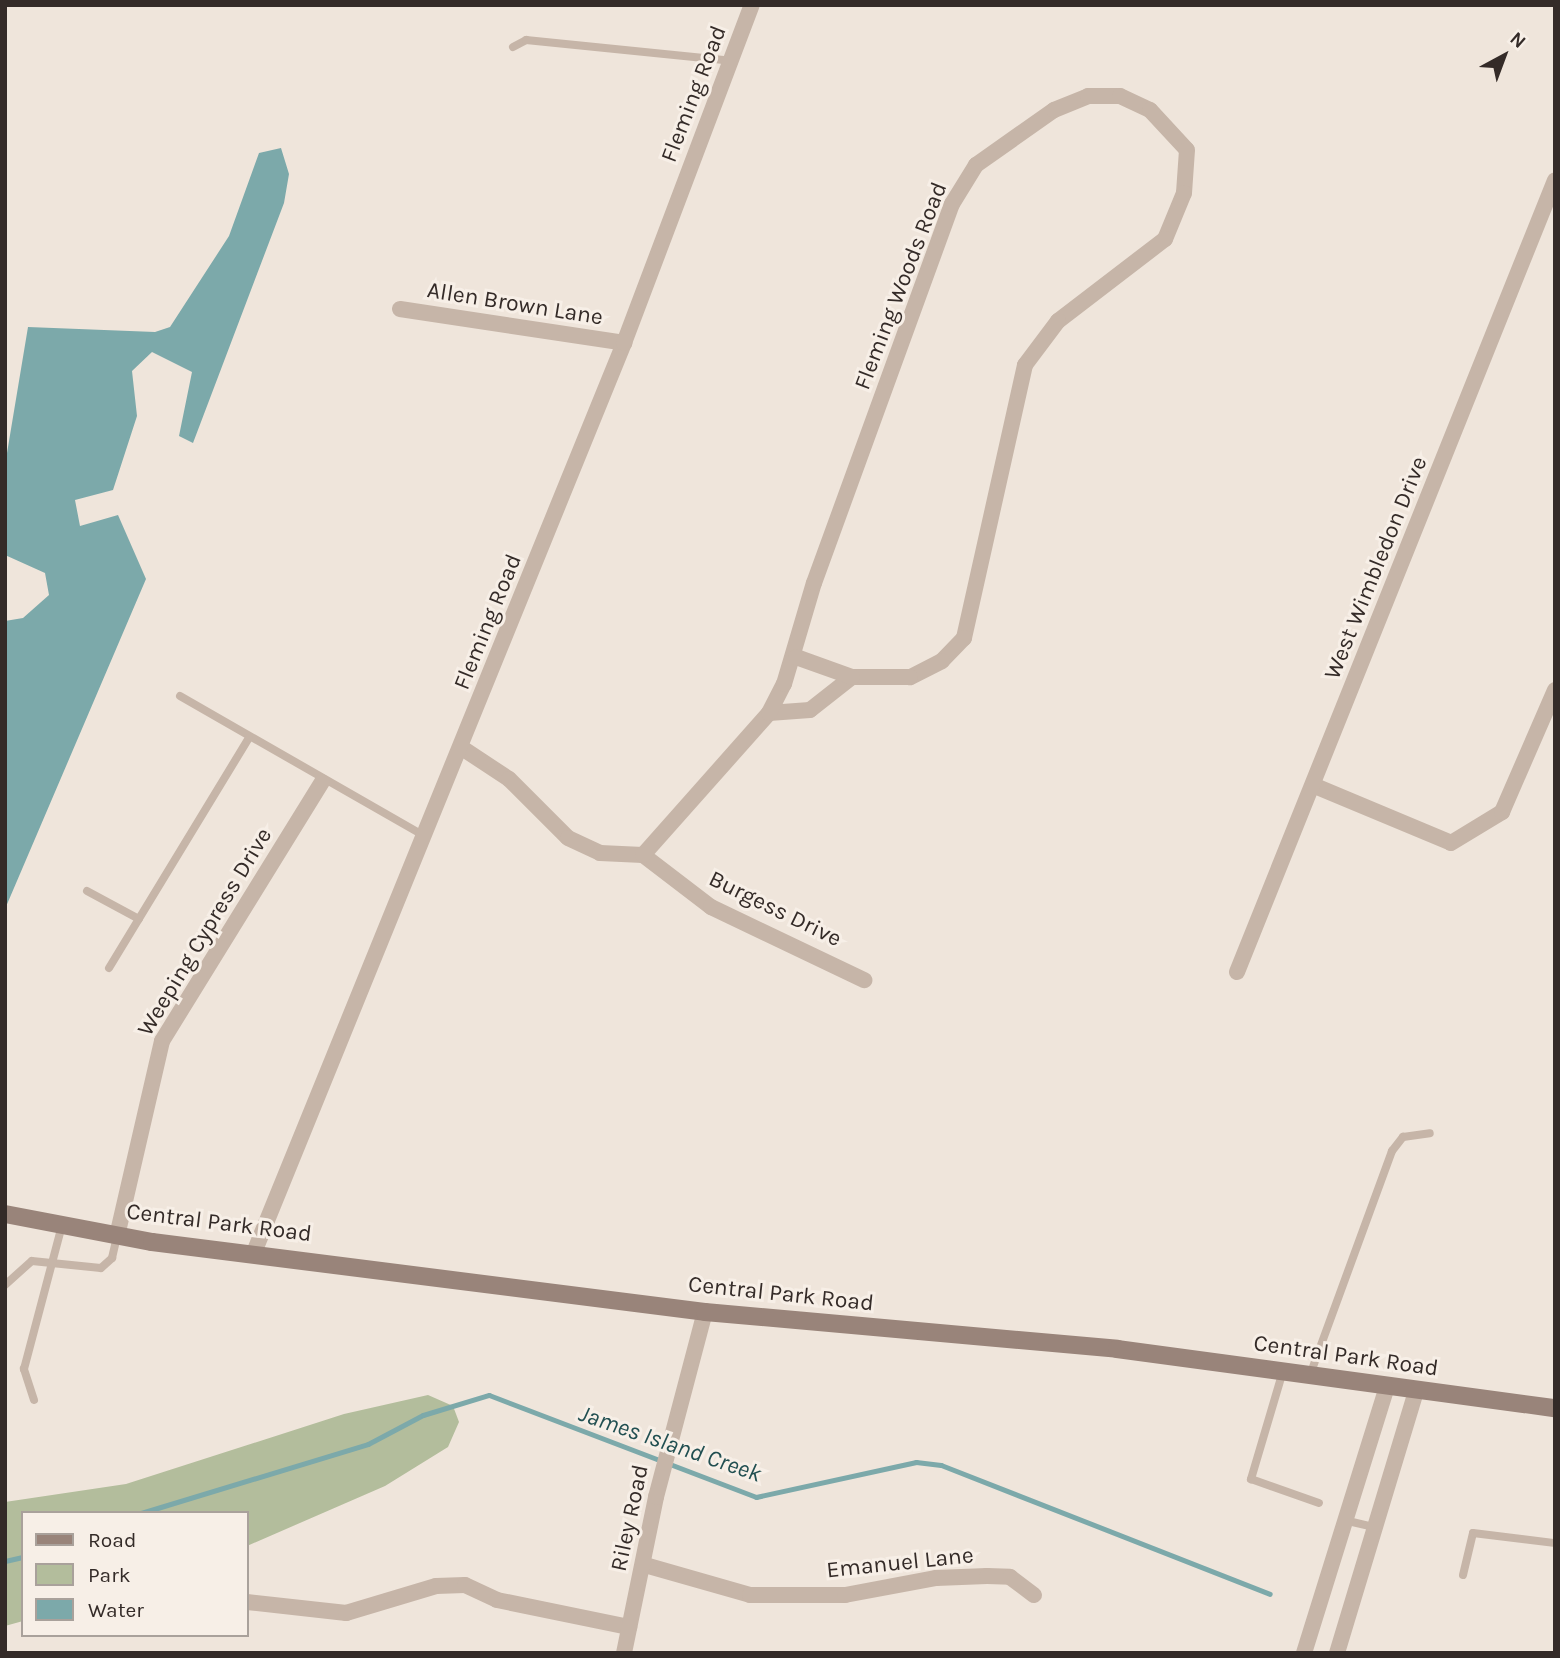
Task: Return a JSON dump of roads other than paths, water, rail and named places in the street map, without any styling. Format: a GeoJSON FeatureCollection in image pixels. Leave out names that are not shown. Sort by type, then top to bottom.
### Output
{"type":"FeatureCollection","features":[{"type":"Feature","properties":{"kind":"street","name":"Fleming Road"},"geometry":{"type":"LineString","coordinates":[[255,1250],[462,748],[624,343],[752,5]]}},
{"type":"Feature","properties":{"kind":"street","name":"Fleming Woods Road"},"geometry":{"type":"LineString","coordinates":[[643,855],[769,713],[796,657],[814,583],[943,229],[976,165],[1054,110],[1088,96],[1120,96],[1150,110],[1187,149],[1184,193],[1165,239],[1058,321],[1025,365],[964,638],[943,661],[909,677],[852,677],[796,657]]}},
{"type":"Feature","properties":{"kind":"street","name":"West Wimbledon Drive"},"geometry":{"type":"LineString","coordinates":[[1237,972],[1315,786],[1555,180]]}},
{"type":"Feature","properties":{"kind":"street","name":"Allen Brown Lane"},"geometry":{"type":"LineString","coordinates":[[400,309],[624,343]]}},
{"type":"Feature","properties":{"kind":"street"},"geometry":{"type":"LineString","coordinates":[[769,713],[810,710],[852,677]]}},
{"type":"Feature","properties":{"kind":"street"},"geometry":{"type":"LineString","coordinates":[[1315,786],[1451,843],[1502,811],[1555,690]]}},
{"type":"Feature","properties":{"kind":"street"},"geometry":{"type":"LineString","coordinates":[[462,748],[509,779],[568,838],[600,853],[643,855]]}},
{"type":"Feature","properties":{"kind":"street","name":"Weeping Cypress Drive"},"geometry":{"type":"LineString","coordinates":[[117,1236],[163,1041],[322,782]]}},
{"type":"Feature","properties":{"kind":"street","name":"Burgess Drive"},"geometry":{"type":"LineString","coordinates":[[643,855],[711,907],[864,980]]}},
{"type":"Feature","properties":{"kind":"street","name":"Central Park Road"},"geometry":{"type":"LineString","coordinates":[[5,1214],[117,1236],[255,1250],[705,1312],[989,1335],[1555,1408]]}},
{"type":"Feature","properties":{"kind":"street","name":"Riley Road"},"geometry":{"type":"LineString","coordinates":[[624,1653],[645,1565],[656,1497],[705,1312]]}},
{"type":"Feature","properties":{"kind":"street"},"geometry":{"type":"LineString","coordinates":[[1304,1653],[1348,1521],[1387,1387]]}},
{"type":"Feature","properties":{"kind":"street"},"geometry":{"type":"LineString","coordinates":[[1337,1653],[1416,1392]]}},
{"type":"Feature","properties":{"kind":"street","name":"Emanuel Lane"},"geometry":{"type":"LineString","coordinates":[[645,1565],[750,1595],[845,1595],[936,1578],[987,1576],[1010,1577],[1034,1595]]}},
{"type":"Feature","properties":{"kind":"street"},"geometry":{"type":"LineString","coordinates":[[248,1602],[346,1613],[436,1587],[466,1586],[498,1600],[629,1627]]}},
{"type":"Feature","properties":{"kind":"lane"},"geometry":{"type":"LineString","coordinates":[[513,47],[539,41],[731,61]]}},
{"type":"Feature","properties":{"kind":"lane"},"geometry":{"type":"LineString","coordinates":[[180,696],[322,782],[425,837]]}},
{"type":"Feature","properties":{"kind":"lane"},"geometry":{"type":"LineString","coordinates":[[109,968],[249,738]]}},
{"type":"Feature","properties":{"kind":"lane"},"geometry":{"type":"LineString","coordinates":[[87,891],[139,919]]}},
{"type":"Feature","properties":{"kind":"lane"},"geometry":{"type":"LineString","coordinates":[[1310,1375],[1392,1151],[1403,1138],[1430,1133]]}},
{"type":"Feature","properties":{"kind":"lane"},"geometry":{"type":"LineString","coordinates":[[34,1400],[24,1369],[62,1224]]}},
{"type":"Feature","properties":{"kind":"lane"},"geometry":{"type":"LineString","coordinates":[[5,1285],[24,1265],[53,1259],[102,1268],[112,1258],[117,1236]]}},
{"type":"Feature","properties":{"kind":"lane"},"geometry":{"type":"LineString","coordinates":[[1283,1371],[1251,1479],[1319,1503]]}},
{"type":"Feature","properties":{"kind":"lane"},"geometry":{"type":"LineString","coordinates":[[1348,1521],[1375,1527]]}},
{"type":"Feature","properties":{"kind":"lane"},"geometry":{"type":"LineString","coordinates":[[1463,1575],[1473,1533],[1555,1543]]}},
{"type":"Feature","properties":{"kind":"water"},"geometry":{"type":"Polygon","coordinates":[[[281,148],[289,174],[284,203],[193,443],[179,436],[192,372],[152,352],[132,371],[137,416],[113,490],[75,500],[80,526],[118,515],[146,579],[5,909],[5,621],[23,618],[49,595],[45,573],[5,555],[5,465],[28,327],[155,332],[170,327],[229,236],[259,153],[281,148]]]}},
{"type":"Feature","properties":{"kind":"waterway","name":"James Island Creek"},"geometry":{"type":"LineString","coordinates":[[148,1511],[368,1444],[423,1415],[489,1395],[756,1497],[916,1462],[941,1465],[1270,1594]]}},
{"type":"Feature","properties":{"kind":"waterway","name":"James Island Creek"},"geometry":{"type":"LineString","coordinates":[[5,1561],[21,1557]]}}]}
